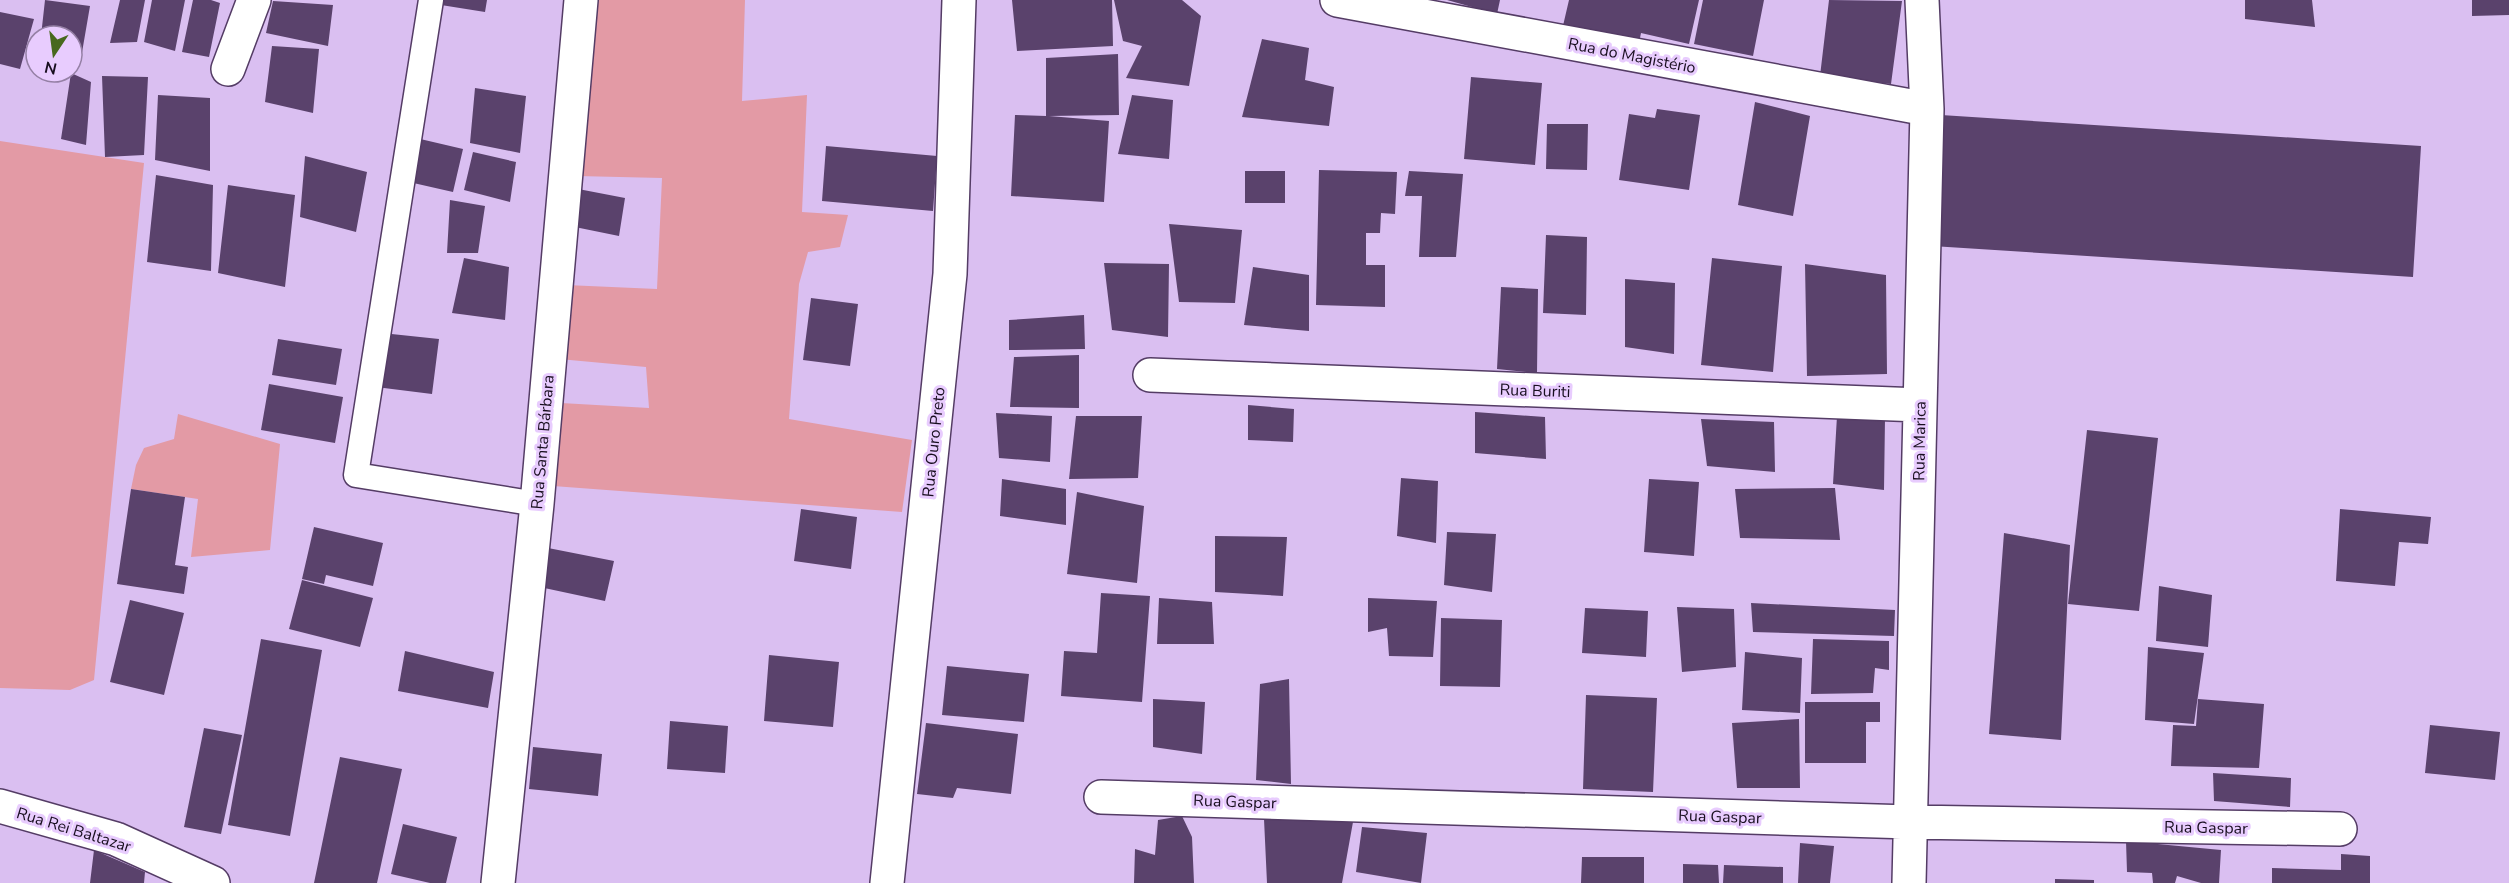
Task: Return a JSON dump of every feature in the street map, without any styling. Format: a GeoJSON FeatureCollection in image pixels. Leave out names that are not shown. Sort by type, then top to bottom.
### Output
{"type":"FeatureCollection","features":[{"type":"Feature","properties":{"kind":"street"},"geometry":{"type":"LineString","coordinates":[[228,69],[254,0]]}},
{"type":"Feature","properties":{"kind":"street","name":"Rua Santa Bárbara"},"geometry":{"type":"LineString","coordinates":[[498,883],[537,504],[581,0]]}},
{"type":"Feature","properties":{"kind":"street","name":"Rua Ouro Preto"},"geometry":{"type":"LineString","coordinates":[[887,883],[950,274],[959,0]]}},
{"type":"Feature","properties":{"kind":"street","name":"Rua do Magistério"},"geometry":{"type":"LineString","coordinates":[[1336,0],[1927,110]]}},
{"type":"Feature","properties":{"kind":"street","name":"Rua Marica"},"geometry":{"type":"LineString","coordinates":[[1909,883],[1927,110],[1922,0]]}},
{"type":"Feature","properties":{"kind":"street","name":"Rua Buriti"},"geometry":{"type":"LineString","coordinates":[[1150,375],[1920,405]]}},
{"type":"Feature","properties":{"kind":"street","name":"Rua Gaspar"},"geometry":{"type":"LineString","coordinates":[[1101,797],[1910,822],[2340,829]]}},
{"type":"Feature","properties":{"kind":"street","name":"Rua Rei Baltazar"},"geometry":{"type":"LineString","coordinates":[[0,806],[116,839],[213,883]]}},
{"type":"Feature","properties":{"kind":"lane"},"geometry":{"type":"LineString","coordinates":[[430,0],[356,475],[537,504]]}},
{"type":"Feature","properties":{"kind":"shaded area"},"geometry":{"type":"Polygon","coordinates":[[[593,0],[745,0],[742,101],[807,95],[802,212],[848,215],[840,247],[808,252],[799,284],[789,419],[912,440],[902,512],[553,486],[561,403],[649,408],[646,367],[559,359],[566,285],[657,289],[662,178],[577,176],[593,0]]]}},
{"type":"Feature","properties":{"kind":"shaded area"},"geometry":{"type":"Polygon","coordinates":[[[0,141],[144,163],[94,680],[70,690],[0,688],[0,141]]]}},
{"type":"Feature","properties":{"kind":"shaded area"},"geometry":{"type":"Polygon","coordinates":[[[178,414],[280,444],[270,550],[191,557],[198,499],[131,489],[136,465],[144,448],[174,439],[178,414]]]}},
{"type":"Feature","properties":{"kind":"building"},"geometry":{"type":"Polygon","coordinates":[[[45,0],[90,6],[84,41],[84,24],[42,24],[45,0]]]}},
{"type":"Feature","properties":{"kind":"building"},"geometry":{"type":"Polygon","coordinates":[[[120,0],[145,0],[137,42],[110,43],[120,0]]]}},
{"type":"Feature","properties":{"kind":"building"},"geometry":{"type":"Polygon","coordinates":[[[152,0],[185,0],[175,51],[144,42],[152,0]]]}},
{"type":"Feature","properties":{"kind":"building"},"geometry":{"type":"Polygon","coordinates":[[[193,0],[211,0],[220,3],[209,57],[182,52],[193,0]]]}},
{"type":"Feature","properties":{"kind":"building"},"geometry":{"type":"Polygon","coordinates":[[[442,0],[487,0],[485,12],[441,5],[442,0]]]}},
{"type":"Feature","properties":{"kind":"building"},"geometry":{"type":"Polygon","coordinates":[[[1012,0],[1112,0],[1113,46],[1017,51],[1012,0]]]}},
{"type":"Feature","properties":{"kind":"building"},"geometry":{"type":"Polygon","coordinates":[[[1114,0],[1182,0],[1201,16],[1189,86],[1126,78],[1142,46],[1123,41],[1114,0]]]}},
{"type":"Feature","properties":{"kind":"building"},"geometry":{"type":"Polygon","coordinates":[[[1447,0],[1500,0],[1497,14],[1447,0]]]}},
{"type":"Feature","properties":{"kind":"building"},"geometry":{"type":"Polygon","coordinates":[[[1569,0],[1699,0],[1689,44],[1641,33],[1638,48],[1562,30],[1569,0]]]}},
{"type":"Feature","properties":{"kind":"building"},"geometry":{"type":"Polygon","coordinates":[[[1703,0],[1764,0],[1753,56],[1694,44],[1703,0]]]}},
{"type":"Feature","properties":{"kind":"building"},"geometry":{"type":"Polygon","coordinates":[[[1829,0],[1902,1],[1891,84],[1820,76],[1829,0]]]}},
{"type":"Feature","properties":{"kind":"building"},"geometry":{"type":"Polygon","coordinates":[[[2245,0],[2312,0],[2315,27],[2245,19],[2245,0]]]}},
{"type":"Feature","properties":{"kind":"building"},"geometry":{"type":"Polygon","coordinates":[[[2472,0],[2509,0],[2509,15],[2472,16],[2472,0]]]}},
{"type":"Feature","properties":{"kind":"building"},"geometry":{"type":"Polygon","coordinates":[[[273,1],[333,5],[328,46],[266,33],[273,1]]]}},
{"type":"Feature","properties":{"kind":"building"},"geometry":{"type":"Polygon","coordinates":[[[0,12],[34,19],[33,24],[24,24],[24,55],[20,69],[0,64],[0,12]]]}},
{"type":"Feature","properties":{"kind":"building"},"geometry":{"type":"Polygon","coordinates":[[[1262,39],[1309,48],[1305,80],[1334,87],[1329,126],[1242,117],[1262,39]]]}},
{"type":"Feature","properties":{"kind":"building"},"geometry":{"type":"Polygon","coordinates":[[[272,46],[319,49],[313,113],[265,102],[272,46]]]}},
{"type":"Feature","properties":{"kind":"building"},"geometry":{"type":"Polygon","coordinates":[[[1118,54],[1119,115],[1049,116],[1109,121],[1104,202],[1011,196],[1015,115],[1046,116],[1046,58],[1118,54]]]}},
{"type":"Feature","properties":{"kind":"building"},"geometry":{"type":"Polygon","coordinates":[[[102,76],[148,77],[144,155],[105,157],[102,76]]]}},
{"type":"Feature","properties":{"kind":"building"},"geometry":{"type":"Polygon","coordinates":[[[1471,77],[1542,83],[1535,165],[1464,159],[1471,77]]]}},
{"type":"Feature","properties":{"kind":"building"},"geometry":{"type":"Polygon","coordinates":[[[84,79],[91,82],[86,145],[61,139],[69,84],[84,84],[84,79]]]}},
{"type":"Feature","properties":{"kind":"building"},"geometry":{"type":"Polygon","coordinates":[[[475,88],[526,96],[520,153],[470,143],[475,88]]]}},
{"type":"Feature","properties":{"kind":"building"},"geometry":{"type":"Polygon","coordinates":[[[158,95],[210,98],[210,171],[155,160],[158,95]]]}},
{"type":"Feature","properties":{"kind":"building"},"geometry":{"type":"Polygon","coordinates":[[[1132,95],[1173,100],[1169,159],[1118,154],[1132,95]]]}},
{"type":"Feature","properties":{"kind":"building"},"geometry":{"type":"Polygon","coordinates":[[[1755,102],[1810,116],[1793,216],[1738,205],[1755,102]]]}},
{"type":"Feature","properties":{"kind":"building"},"geometry":{"type":"Polygon","coordinates":[[[1657,109],[1700,115],[1689,190],[1619,180],[1629,114],[1655,118],[1657,109]]]}},
{"type":"Feature","properties":{"kind":"building"},"geometry":{"type":"Polygon","coordinates":[[[1941,115],[2421,146],[2413,277],[1932,246],[1941,115]]]}},
{"type":"Feature","properties":{"kind":"building"},"geometry":{"type":"Polygon","coordinates":[[[1547,124],[1588,124],[1587,170],[1546,169],[1547,124]]]}},
{"type":"Feature","properties":{"kind":"building"},"geometry":{"type":"Polygon","coordinates":[[[416,138],[463,149],[453,192],[409,182],[416,138]]]}},
{"type":"Feature","properties":{"kind":"building"},"geometry":{"type":"Polygon","coordinates":[[[826,146],[937,156],[933,211],[822,201],[826,146]]]}},
{"type":"Feature","properties":{"kind":"building"},"geometry":{"type":"Polygon","coordinates":[[[473,152],[516,162],[510,202],[464,190],[473,152]]]}},
{"type":"Feature","properties":{"kind":"building"},"geometry":{"type":"Polygon","coordinates":[[[305,156],[367,172],[356,232],[300,217],[305,156]]]}},
{"type":"Feature","properties":{"kind":"building"},"geometry":{"type":"Polygon","coordinates":[[[1319,170],[1397,172],[1395,214],[1381,213],[1380,233],[1366,233],[1366,265],[1385,265],[1385,307],[1316,305],[1319,170]]]}},
{"type":"Feature","properties":{"kind":"building"},"geometry":{"type":"Polygon","coordinates":[[[1245,171],[1285,171],[1285,203],[1245,203],[1245,171]]]}},
{"type":"Feature","properties":{"kind":"building"},"geometry":{"type":"Polygon","coordinates":[[[1409,171],[1463,174],[1456,257],[1419,257],[1422,196],[1405,196],[1409,171]]]}},
{"type":"Feature","properties":{"kind":"building"},"geometry":{"type":"Polygon","coordinates":[[[156,175],[213,185],[211,271],[147,262],[156,175]]]}},
{"type":"Feature","properties":{"kind":"building"},"geometry":{"type":"Polygon","coordinates":[[[228,185],[295,195],[285,287],[218,273],[228,185]]]}},
{"type":"Feature","properties":{"kind":"building"},"geometry":{"type":"Polygon","coordinates":[[[573,188],[625,198],[619,236],[570,226],[573,188]]]}},
{"type":"Feature","properties":{"kind":"building"},"geometry":{"type":"Polygon","coordinates":[[[450,200],[485,206],[478,253],[447,253],[450,200]]]}},
{"type":"Feature","properties":{"kind":"building"},"geometry":{"type":"Polygon","coordinates":[[[1169,224],[1242,230],[1235,303],[1179,302],[1169,224]]]}},
{"type":"Feature","properties":{"kind":"building"},"geometry":{"type":"Polygon","coordinates":[[[1546,235],[1587,237],[1586,315],[1543,313],[1546,235]]]}},
{"type":"Feature","properties":{"kind":"building"},"geometry":{"type":"Polygon","coordinates":[[[464,258],[509,267],[505,320],[452,313],[464,258]]]}},
{"type":"Feature","properties":{"kind":"building"},"geometry":{"type":"Polygon","coordinates":[[[1712,258],[1782,266],[1773,372],[1701,365],[1712,258]]]}},
{"type":"Feature","properties":{"kind":"building"},"geometry":{"type":"Polygon","coordinates":[[[1104,263],[1169,264],[1168,337],[1112,330],[1104,263]]]}},
{"type":"Feature","properties":{"kind":"building"},"geometry":{"type":"Polygon","coordinates":[[[1805,264],[1886,275],[1887,374],[1807,376],[1805,264]]]}},
{"type":"Feature","properties":{"kind":"building"},"geometry":{"type":"Polygon","coordinates":[[[1253,267],[1309,275],[1309,331],[1244,325],[1253,267]]]}},
{"type":"Feature","properties":{"kind":"building"},"geometry":{"type":"Polygon","coordinates":[[[1625,279],[1675,283],[1674,354],[1625,347],[1625,279]]]}},
{"type":"Feature","properties":{"kind":"building"},"geometry":{"type":"Polygon","coordinates":[[[1501,287],[1538,289],[1537,373],[1497,369],[1501,287]]]}},
{"type":"Feature","properties":{"kind":"building"},"geometry":{"type":"Polygon","coordinates":[[[811,298],[858,304],[850,366],[803,360],[811,298]]]}},
{"type":"Feature","properties":{"kind":"building"},"geometry":{"type":"Polygon","coordinates":[[[1084,315],[1085,349],[1009,350],[1009,320],[1084,315]]]}},
{"type":"Feature","properties":{"kind":"building"},"geometry":{"type":"Polygon","coordinates":[[[382,333],[439,339],[432,394],[376,387],[382,333]]]}},
{"type":"Feature","properties":{"kind":"building"},"geometry":{"type":"Polygon","coordinates":[[[278,339],[342,349],[336,385],[272,375],[278,339]]]}},
{"type":"Feature","properties":{"kind":"building"},"geometry":{"type":"Polygon","coordinates":[[[1079,355],[1079,408],[1010,407],[1014,357],[1079,355]]]}},
{"type":"Feature","properties":{"kind":"building"},"geometry":{"type":"Polygon","coordinates":[[[269,384],[343,397],[335,443],[261,430],[269,384]]]}},
{"type":"Feature","properties":{"kind":"building"},"geometry":{"type":"Polygon","coordinates":[[[1248,405],[1294,409],[1293,442],[1248,440],[1248,405]]]}},
{"type":"Feature","properties":{"kind":"building"},"geometry":{"type":"Polygon","coordinates":[[[1475,412],[1545,417],[1546,459],[1475,453],[1475,412]]]}},
{"type":"Feature","properties":{"kind":"building"},"geometry":{"type":"Polygon","coordinates":[[[996,413],[1052,416],[1050,462],[999,458],[996,413]]]}},
{"type":"Feature","properties":{"kind":"building"},"geometry":{"type":"Polygon","coordinates":[[[1076,416],[1142,416],[1138,478],[1069,479],[1076,416]]]}},
{"type":"Feature","properties":{"kind":"building"},"geometry":{"type":"Polygon","coordinates":[[[1837,416],[1885,418],[1884,490],[1833,484],[1837,416]]]}},
{"type":"Feature","properties":{"kind":"building"},"geometry":{"type":"Polygon","coordinates":[[[1701,419],[1774,422],[1775,472],[1707,466],[1701,419]]]}},
{"type":"Feature","properties":{"kind":"building"},"geometry":{"type":"Polygon","coordinates":[[[2087,430],[2158,438],[2139,611],[2068,604],[2087,430]]]}},
{"type":"Feature","properties":{"kind":"building"},"geometry":{"type":"Polygon","coordinates":[[[1401,478],[1438,481],[1436,543],[1397,536],[1401,478]]]}},
{"type":"Feature","properties":{"kind":"building"},"geometry":{"type":"Polygon","coordinates":[[[1002,479],[1066,489],[1066,525],[1000,516],[1002,479]]]}},
{"type":"Feature","properties":{"kind":"building"},"geometry":{"type":"Polygon","coordinates":[[[1649,479],[1699,482],[1694,556],[1644,552],[1649,479]]]}},
{"type":"Feature","properties":{"kind":"building"},"geometry":{"type":"Polygon","coordinates":[[[1835,488],[1840,540],[1740,538],[1735,489],[1835,488]]]}},
{"type":"Feature","properties":{"kind":"building"},"geometry":{"type":"Polygon","coordinates":[[[131,489],[185,497],[175,565],[188,567],[184,594],[117,584],[131,489]]]}},
{"type":"Feature","properties":{"kind":"building"},"geometry":{"type":"Polygon","coordinates":[[[1077,492],[1144,506],[1137,583],[1067,574],[1077,492]]]}},
{"type":"Feature","properties":{"kind":"building"},"geometry":{"type":"Polygon","coordinates":[[[801,509],[857,517],[851,569],[794,561],[801,509]]]}},
{"type":"Feature","properties":{"kind":"building"},"geometry":{"type":"Polygon","coordinates":[[[2340,509],[2431,517],[2428,544],[2399,542],[2395,586],[2336,581],[2340,509]]]}},
{"type":"Feature","properties":{"kind":"building"},"geometry":{"type":"Polygon","coordinates":[[[314,527],[383,543],[373,586],[326,575],[324,584],[302,579],[314,527]]]}},
{"type":"Feature","properties":{"kind":"building"},"geometry":{"type":"Polygon","coordinates":[[[1447,532],[1496,534],[1492,592],[1444,585],[1447,532]]]}},
{"type":"Feature","properties":{"kind":"building"},"geometry":{"type":"Polygon","coordinates":[[[2004,533],[2070,545],[2061,740],[1989,734],[2004,533]]]}},
{"type":"Feature","properties":{"kind":"building"},"geometry":{"type":"Polygon","coordinates":[[[1215,536],[1287,537],[1283,596],[1215,592],[1215,536]]]}},
{"type":"Feature","properties":{"kind":"building"},"geometry":{"type":"Polygon","coordinates":[[[543,547],[614,561],[605,601],[535,586],[543,547]]]}},
{"type":"Feature","properties":{"kind":"building"},"geometry":{"type":"Polygon","coordinates":[[[302,580],[373,598],[360,647],[289,629],[302,580]]]}},
{"type":"Feature","properties":{"kind":"building"},"geometry":{"type":"Polygon","coordinates":[[[2159,586],[2212,595],[2208,647],[2156,641],[2159,586]]]}},
{"type":"Feature","properties":{"kind":"building"},"geometry":{"type":"Polygon","coordinates":[[[1101,593],[1150,596],[1142,702],[1061,696],[1064,651],[1097,653],[1101,593]]]}},
{"type":"Feature","properties":{"kind":"building"},"geometry":{"type":"Polygon","coordinates":[[[1159,598],[1212,602],[1214,644],[1157,644],[1159,598]]]}},
{"type":"Feature","properties":{"kind":"building"},"geometry":{"type":"Polygon","coordinates":[[[1368,598],[1437,601],[1433,657],[1389,656],[1387,628],[1368,632],[1368,598]]]}},
{"type":"Feature","properties":{"kind":"building"},"geometry":{"type":"Polygon","coordinates":[[[130,600],[184,613],[164,695],[110,682],[130,600]]]}},
{"type":"Feature","properties":{"kind":"building"},"geometry":{"type":"Polygon","coordinates":[[[1751,603],[1895,610],[1894,636],[1753,632],[1751,603]]]}},
{"type":"Feature","properties":{"kind":"building"},"geometry":{"type":"Polygon","coordinates":[[[1677,607],[1734,609],[1736,667],[1682,672],[1677,607]]]}},
{"type":"Feature","properties":{"kind":"building"},"geometry":{"type":"Polygon","coordinates":[[[1585,608],[1648,611],[1646,657],[1582,653],[1585,608]]]}},
{"type":"Feature","properties":{"kind":"building"},"geometry":{"type":"Polygon","coordinates":[[[1441,618],[1502,620],[1500,687],[1440,686],[1441,618]]]}},
{"type":"Feature","properties":{"kind":"building"},"geometry":{"type":"Polygon","coordinates":[[[261,639],[322,650],[290,836],[228,825],[261,639]]]}},
{"type":"Feature","properties":{"kind":"building"},"geometry":{"type":"Polygon","coordinates":[[[1813,639],[1889,641],[1889,670],[1875,668],[1873,693],[1811,694],[1813,639]]]}},
{"type":"Feature","properties":{"kind":"building"},"geometry":{"type":"Polygon","coordinates":[[[2148,647],[2204,653],[2194,724],[2145,720],[2148,647]]]}},
{"type":"Feature","properties":{"kind":"building"},"geometry":{"type":"Polygon","coordinates":[[[405,651],[494,672],[488,708],[398,691],[405,651]]]}},
{"type":"Feature","properties":{"kind":"building"},"geometry":{"type":"Polygon","coordinates":[[[1745,652],[1802,658],[1800,713],[1742,710],[1745,652]]]}},
{"type":"Feature","properties":{"kind":"building"},"geometry":{"type":"Polygon","coordinates":[[[769,655],[839,662],[833,727],[764,721],[769,655]]]}},
{"type":"Feature","properties":{"kind":"building"},"geometry":{"type":"Polygon","coordinates":[[[947,666],[1029,674],[1024,722],[942,715],[947,666]]]}},
{"type":"Feature","properties":{"kind":"building"},"geometry":{"type":"Polygon","coordinates":[[[1289,679],[1291,784],[1256,780],[1260,684],[1289,679]]]}},
{"type":"Feature","properties":{"kind":"building"},"geometry":{"type":"Polygon","coordinates":[[[1586,695],[1657,698],[1653,792],[1583,789],[1586,695]]]}},
{"type":"Feature","properties":{"kind":"building"},"geometry":{"type":"Polygon","coordinates":[[[1153,699],[1205,702],[1202,754],[1153,747],[1153,699]]]}},
{"type":"Feature","properties":{"kind":"building"},"geometry":{"type":"Polygon","coordinates":[[[2198,699],[2264,704],[2259,768],[2171,766],[2173,725],[2196,726],[2198,699]]]}},
{"type":"Feature","properties":{"kind":"building"},"geometry":{"type":"Polygon","coordinates":[[[1805,702],[1880,702],[1880,722],[1866,722],[1866,763],[1805,763],[1805,702]]]}},
{"type":"Feature","properties":{"kind":"building"},"geometry":{"type":"Polygon","coordinates":[[[1799,719],[1800,788],[1737,788],[1732,723],[1799,719]]]}},
{"type":"Feature","properties":{"kind":"building"},"geometry":{"type":"Polygon","coordinates":[[[670,721],[728,726],[725,773],[667,769],[670,721]]]}},
{"type":"Feature","properties":{"kind":"building"},"geometry":{"type":"Polygon","coordinates":[[[926,723],[1018,734],[1011,794],[957,788],[953,798],[917,794],[926,723]]]}},
{"type":"Feature","properties":{"kind":"building"},"geometry":{"type":"Polygon","coordinates":[[[2430,725],[2500,732],[2495,780],[2425,773],[2430,725]]]}},
{"type":"Feature","properties":{"kind":"building"},"geometry":{"type":"Polygon","coordinates":[[[204,728],[242,735],[221,834],[184,827],[204,728]]]}},
{"type":"Feature","properties":{"kind":"building"},"geometry":{"type":"Polygon","coordinates":[[[533,747],[602,754],[598,796],[529,789],[533,747]]]}},
{"type":"Feature","properties":{"kind":"building"},"geometry":{"type":"Polygon","coordinates":[[[340,757],[402,769],[377,883],[314,883],[340,757]]]}},
{"type":"Feature","properties":{"kind":"building"},"geometry":{"type":"Polygon","coordinates":[[[2213,773],[2291,778],[2290,807],[2214,801],[2213,773]]]}},
{"type":"Feature","properties":{"kind":"building"},"geometry":{"type":"Polygon","coordinates":[[[1182,816],[1192,837],[1194,883],[1134,883],[1135,849],[1155,855],[1158,820],[1182,816]]]}},
{"type":"Feature","properties":{"kind":"building"},"geometry":{"type":"Polygon","coordinates":[[[1264,819],[1353,822],[1342,883],[1267,883],[1264,819]]]}},
{"type":"Feature","properties":{"kind":"building"},"geometry":{"type":"Polygon","coordinates":[[[403,824],[457,837],[446,883],[430,883],[391,874],[403,824]]]}},
{"type":"Feature","properties":{"kind":"building"},"geometry":{"type":"Polygon","coordinates":[[[1362,827],[1427,833],[1421,883],[1356,872],[1362,827]]]}},
{"type":"Feature","properties":{"kind":"building"},"geometry":{"type":"Polygon","coordinates":[[[2126,841],[2221,850],[2219,883],[2201,883],[2177,876],[2175,883],[2153,883],[2152,873],[2127,872],[2126,841]]]}},
{"type":"Feature","properties":{"kind":"building"},"geometry":{"type":"Polygon","coordinates":[[[1800,843],[1834,846],[1830,883],[1798,883],[1800,843]]]}},
{"type":"Feature","properties":{"kind":"building"},"geometry":{"type":"Polygon","coordinates":[[[94,850],[145,872],[144,883],[90,883],[94,850]]]}},
{"type":"Feature","properties":{"kind":"building"},"geometry":{"type":"Polygon","coordinates":[[[2341,854],[2370,856],[2370,883],[2272,883],[2272,868],[2341,870],[2341,854]]]}},
{"type":"Feature","properties":{"kind":"building"},"geometry":{"type":"Polygon","coordinates":[[[1582,857],[1644,857],[1644,883],[1581,883],[1582,857]]]}},
{"type":"Feature","properties":{"kind":"building"},"geometry":{"type":"Polygon","coordinates":[[[1683,864],[1718,865],[1719,883],[1683,883],[1683,864]]]}},
{"type":"Feature","properties":{"kind":"building"},"geometry":{"type":"Polygon","coordinates":[[[1724,865],[1783,867],[1783,883],[1723,883],[1724,865]]]}},
{"type":"Feature","properties":{"kind":"building"},"geometry":{"type":"Polygon","coordinates":[[[2055,879],[2094,880],[2094,883],[2055,883],[2055,879]]]}}]}
